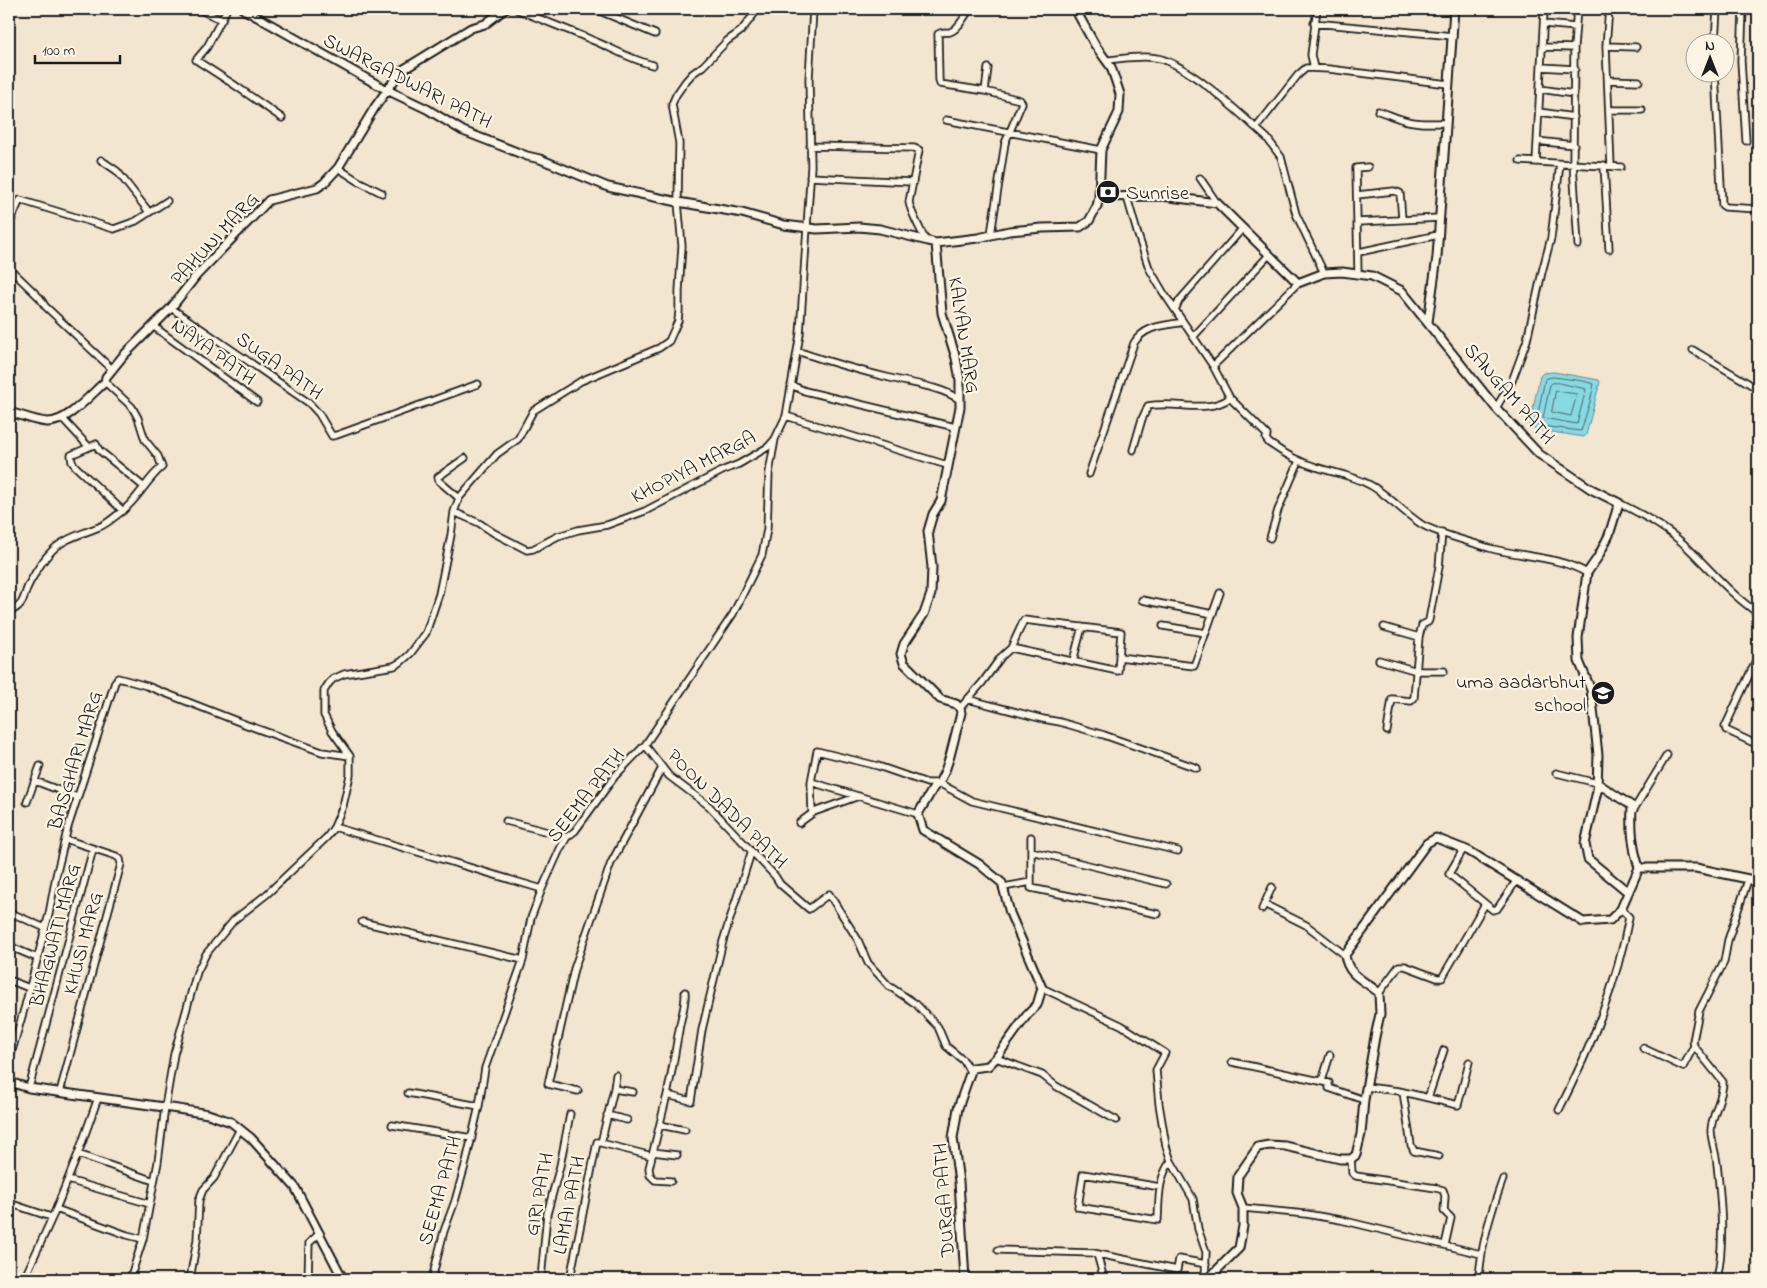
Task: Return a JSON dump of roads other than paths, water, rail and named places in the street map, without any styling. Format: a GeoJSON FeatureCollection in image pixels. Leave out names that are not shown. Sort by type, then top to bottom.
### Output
{"type":"FeatureCollection","features":[{"type":"Feature","properties":{"kind":"street"},"geometry":{"type":"LineString","coordinates":[[198,9],[222,20]]}},
{"type":"Feature","properties":{"kind":"street"},"geometry":{"type":"LineString","coordinates":[[227,9],[207,47],[196,60],[282,118]]}},
{"type":"Feature","properties":{"kind":"street","name":"SWARGADWARI PATH"},"geometry":{"type":"LineString","coordinates":[[243,9],[387,90],[427,109],[463,131],[540,159],[608,187],[678,202]]}},
{"type":"Feature","properties":{"kind":"street","name":"PAHUNI MARG"},"geometry":{"type":"LineString","coordinates":[[63,419],[105,382],[112,369],[171,308],[196,276],[262,206],[269,200],[317,188],[338,168],[400,71],[471,28],[485,24],[505,9]]}},
{"type":"Feature","properties":{"kind":"street"},"geometry":{"type":"LineString","coordinates":[[516,9],[550,24],[590,38],[629,57],[653,66]]}},
{"type":"Feature","properties":{"kind":"street"},"geometry":{"type":"LineString","coordinates":[[595,9],[655,34]]}},
{"type":"Feature","properties":{"kind":"street"},"geometry":{"type":"LineString","coordinates":[[130,1279],[143,1239],[150,1204],[171,1065],[197,972],[206,954],[237,917],[267,894],[328,837],[334,827],[348,786],[350,756],[336,738],[324,715],[324,691],[333,679],[338,677],[361,670],[394,666],[401,662],[426,633],[439,594],[452,535],[454,512],[459,498],[497,454],[518,439],[530,415],[536,408],[581,380],[659,348],[669,341],[679,316],[682,246],[678,202],[679,143],[672,104],[676,95],[692,74],[703,66],[727,41],[741,31],[758,9]]}},
{"type":"Feature","properties":{"kind":"street","name":"KHOPIYA MARGA"},"geometry":{"type":"LineString","coordinates":[[454,512],[527,550],[533,549],[558,536],[607,525],[645,511],[739,464],[768,447],[775,440],[786,416],[800,334],[810,177],[809,70],[812,9]]}},
{"type":"Feature","properties":{"kind":"street"},"geometry":{"type":"LineString","coordinates":[[970,9],[956,29],[952,32],[938,34],[940,84],[985,91],[1022,101],[1003,148],[991,234]]}},
{"type":"Feature","properties":{"kind":"street"},"geometry":{"type":"LineString","coordinates":[[678,202],[742,213],[775,223],[806,228],[859,227],[880,229],[936,243],[978,238],[991,234],[1080,226],[1089,221],[1097,206],[1101,150],[1119,112],[1120,94],[1111,67],[1095,45],[1075,9]]}},
{"type":"Feature","properties":{"kind":"street"},"geometry":{"type":"LineString","coordinates":[[1314,68],[1311,56],[1317,9]]}},
{"type":"Feature","properties":{"kind":"street"},"geometry":{"type":"LineString","coordinates":[[1428,322],[1440,218],[1454,9]]}},
{"type":"Feature","properties":{"kind":"street"},"geometry":{"type":"LineString","coordinates":[[1577,9],[1574,48],[1573,163],[1578,245]]}},
{"type":"Feature","properties":{"kind":"street"},"geometry":{"type":"LineString","coordinates":[[1609,9],[1606,46],[1609,110],[1609,249]]}},
{"type":"Feature","properties":{"kind":"street"},"geometry":{"type":"LineString","coordinates":[[1716,32],[1717,9]]}},
{"type":"Feature","properties":{"kind":"street"},"geometry":{"type":"LineString","coordinates":[[1744,9],[1740,61],[1746,141]]}},
{"type":"Feature","properties":{"kind":"street"},"geometry":{"type":"LineString","coordinates":[[1536,162],[1544,11]]}},
{"type":"Feature","properties":{"kind":"street"},"geometry":{"type":"LineString","coordinates":[[1314,23],[1452,36]]}},
{"type":"Feature","properties":{"kind":"street"},"geometry":{"type":"LineString","coordinates":[[1544,24],[1575,27]]}},
{"type":"Feature","properties":{"kind":"street"},"geometry":{"type":"LineString","coordinates":[[1606,46],[1636,47]]}},
{"type":"Feature","properties":{"kind":"street"},"geometry":{"type":"LineString","coordinates":[[1542,47],[1574,48]]}},
{"type":"Feature","properties":{"kind":"street"},"geometry":{"type":"LineString","coordinates":[[1106,60],[1147,57],[1171,62],[1194,77],[1267,138],[1282,157],[1296,214],[1324,273]]}},
{"type":"Feature","properties":{"kind":"street"},"geometry":{"type":"LineString","coordinates":[[1541,67],[1575,69]]}},
{"type":"Feature","properties":{"kind":"street"},"geometry":{"type":"LineString","coordinates":[[985,91],[988,68]]}},
{"type":"Feature","properties":{"kind":"street"},"geometry":{"type":"LineString","coordinates":[[1256,128],[1298,75],[1306,68],[1448,84]]}},
{"type":"Feature","properties":{"kind":"street"},"geometry":{"type":"LineString","coordinates":[[1608,80],[1639,81]]}},
{"type":"Feature","properties":{"kind":"street"},"geometry":{"type":"LineString","coordinates":[[1716,82],[1722,205],[1725,207],[1758,209]]}},
{"type":"Feature","properties":{"kind":"street"},"geometry":{"type":"LineString","coordinates":[[1540,89],[1574,94]]}},
{"type":"Feature","properties":{"kind":"street"},"geometry":{"type":"LineString","coordinates":[[1609,110],[1642,110]]}},
{"type":"Feature","properties":{"kind":"street"},"geometry":{"type":"LineString","coordinates":[[1378,111],[1392,114],[1399,119],[1414,122],[1446,123]]}},
{"type":"Feature","properties":{"kind":"street"},"geometry":{"type":"LineString","coordinates":[[1539,112],[1574,117]]}},
{"type":"Feature","properties":{"kind":"street"},"geometry":{"type":"LineString","coordinates":[[946,120],[1101,150]]}},
{"type":"Feature","properties":{"kind":"street"},"geometry":{"type":"LineString","coordinates":[[1537,141],[1574,145]]}},
{"type":"Feature","properties":{"kind":"street"},"geometry":{"type":"LineString","coordinates":[[810,146],[919,150],[920,154],[909,195],[910,209],[925,240]]}},
{"type":"Feature","properties":{"kind":"street"},"geometry":{"type":"LineString","coordinates":[[101,160],[117,171],[149,212]]}},
{"type":"Feature","properties":{"kind":"street"},"geometry":{"type":"LineString","coordinates":[[1520,161],[1621,166]]}},
{"type":"Feature","properties":{"kind":"street"},"geometry":{"type":"LineString","coordinates":[[1496,408],[1512,381],[1527,340],[1551,238],[1560,164]]}},
{"type":"Feature","properties":{"kind":"street"},"geometry":{"type":"LineString","coordinates":[[1358,274],[1356,168],[1368,167]]}},
{"type":"Feature","properties":{"kind":"street"},"geometry":{"type":"LineString","coordinates":[[338,168],[382,193]]}},
{"type":"Feature","properties":{"kind":"street"},"geometry":{"type":"LineString","coordinates":[[810,177],[912,182]]}},
{"type":"Feature","properties":{"kind":"street"},"geometry":{"type":"LineString","coordinates":[[1200,178],[1217,203],[1298,283],[1213,366]]}},
{"type":"Feature","properties":{"kind":"street"},"geometry":{"type":"LineString","coordinates":[[1356,195],[1394,191],[1400,193],[1402,219]]}},
{"type":"Feature","properties":{"kind":"street"},"geometry":{"type":"LineString","coordinates":[[1099,197],[1162,196],[1217,203]]}},
{"type":"Feature","properties":{"kind":"street"},"geometry":{"type":"LineString","coordinates":[[1127,197],[1149,268],[1213,366],[1230,398],[1267,435],[1266,439],[1269,442],[1299,461],[1348,475],[1370,485],[1420,524],[1490,548],[1533,555],[1574,566],[1587,573]]}},
{"type":"Feature","properties":{"kind":"street"},"geometry":{"type":"LineString","coordinates":[[9,225],[20,200],[114,229],[136,221],[167,201]]}},
{"type":"Feature","properties":{"kind":"street"},"geometry":{"type":"LineString","coordinates":[[1358,222],[1440,218]]}},
{"type":"Feature","properties":{"kind":"street"},"geometry":{"type":"LineString","coordinates":[[1175,310],[1179,302],[1243,228]]}},
{"type":"Feature","properties":{"kind":"street"},"geometry":{"type":"LineString","coordinates":[[1359,252],[1438,235]]}},
{"type":"Feature","properties":{"kind":"street","name":"KALYAN MARG"},"geometry":{"type":"LineString","coordinates":[[936,243],[942,313],[956,358],[960,380],[960,400],[941,501],[933,514],[928,530],[932,567],[931,594],[924,614],[904,644],[901,654],[904,663],[940,699],[956,704],[960,708]]}},
{"type":"Feature","properties":{"kind":"street"},"geometry":{"type":"LineString","coordinates":[[1194,336],[1269,255]]}},
{"type":"Feature","properties":{"kind":"street"},"geometry":{"type":"LineString","coordinates":[[9,268],[40,298],[45,306],[112,369]]}},
{"type":"Feature","properties":{"kind":"street","name":"SANGAM PATH"},"geometry":{"type":"LineString","coordinates":[[1298,283],[1324,273],[1342,272],[1372,276],[1402,291],[1496,408],[1539,454],[1592,490],[1619,503]]}},
{"type":"Feature","properties":{"kind":"street","name":"SUGA PATH"},"geometry":{"type":"LineString","coordinates":[[171,308],[309,403],[319,414],[332,436],[478,384]]}},
{"type":"Feature","properties":{"kind":"street"},"geometry":{"type":"LineString","coordinates":[[1089,474],[1134,342],[1140,334],[1151,328],[1183,322]]}},
{"type":"Feature","properties":{"kind":"street","name":"NAYA PATH"},"geometry":{"type":"LineString","coordinates":[[153,326],[257,402]]}},
{"type":"Feature","properties":{"kind":"street"},"geometry":{"type":"LineString","coordinates":[[1693,350],[1745,380],[1758,390]]}},
{"type":"Feature","properties":{"kind":"street"},"geometry":{"type":"LineString","coordinates":[[797,351],[844,366],[932,388],[954,395],[960,400]]}},
{"type":"Feature","properties":{"kind":"street"},"geometry":{"type":"LineString","coordinates":[[9,612],[22,603],[29,584],[49,553],[74,536],[101,526],[123,510],[162,466],[160,460],[145,440],[138,418],[132,407],[105,382]]}},
{"type":"Feature","properties":{"kind":"street"},"geometry":{"type":"LineString","coordinates":[[791,384],[805,391],[955,427]]}},
{"type":"Feature","properties":{"kind":"street"},"geometry":{"type":"LineString","coordinates":[[1133,450],[1148,406],[1205,407],[1216,405],[1230,398]]}},
{"type":"Feature","properties":{"kind":"street"},"geometry":{"type":"LineString","coordinates":[[9,412],[45,422],[55,422],[63,419],[89,446]]}},
{"type":"Feature","properties":{"kind":"street"},"geometry":{"type":"LineString","coordinates":[[786,416],[948,465]]}},
{"type":"Feature","properties":{"kind":"street","name":"SEEMA PATH"},"geometry":{"type":"LineString","coordinates":[[432,1279],[444,1231],[455,1201],[472,1138],[485,1068],[523,960],[531,918],[542,889],[567,837],[575,831],[612,783],[615,776],[645,745],[733,614],[762,555],[767,529],[769,473],[775,440]]}},
{"type":"Feature","properties":{"kind":"street"},"geometry":{"type":"LineString","coordinates":[[123,510],[72,462],[71,455],[96,444],[99,450],[144,487]]}},
{"type":"Feature","properties":{"kind":"street"},"geometry":{"type":"LineString","coordinates":[[459,498],[439,481],[438,477],[465,458]]}},
{"type":"Feature","properties":{"kind":"street"},"geometry":{"type":"LineString","coordinates":[[1270,538],[1278,510],[1299,461]]}},
{"type":"Feature","properties":{"kind":"street"},"geometry":{"type":"LineString","coordinates":[[1628,892],[1588,860],[1585,844],[1597,791],[1596,730],[1591,690],[1579,660],[1578,638],[1587,573],[1598,557],[1609,535],[1619,503],[1653,520],[1671,534],[1686,546],[1742,602],[1758,613]]}},
{"type":"Feature","properties":{"kind":"street"},"geometry":{"type":"LineString","coordinates":[[1387,731],[1391,701],[1394,698],[1413,700],[1419,637],[1422,625],[1429,620],[1439,567],[1442,532]]}},
{"type":"Feature","properties":{"kind":"street"},"geometry":{"type":"LineString","coordinates":[[1119,657],[1194,666],[1220,593]]}},
{"type":"Feature","properties":{"kind":"street"},"geometry":{"type":"LineString","coordinates":[[1142,600],[1213,614]]}},
{"type":"Feature","properties":{"kind":"street"},"geometry":{"type":"LineString","coordinates":[[970,1072],[972,1068],[988,1066],[996,1058],[1027,1014],[1037,1005],[1042,988],[1010,913],[1002,882],[979,864],[923,830],[918,814],[934,787],[939,783],[950,756],[961,713],[960,708],[982,684],[1001,657],[1011,648],[1024,620],[1121,632],[1118,671],[1011,648]]}},
{"type":"Feature","properties":{"kind":"street"},"geometry":{"type":"LineString","coordinates":[[1163,626],[1206,633]]}},
{"type":"Feature","properties":{"kind":"street"},"geometry":{"type":"LineString","coordinates":[[1073,661],[1082,627]]}},
{"type":"Feature","properties":{"kind":"street"},"geometry":{"type":"LineString","coordinates":[[1384,627],[1419,637]]}},
{"type":"Feature","properties":{"kind":"street"},"geometry":{"type":"LineString","coordinates":[[1758,656],[1725,727],[1726,730],[1758,745]]}},
{"type":"Feature","properties":{"kind":"street"},"geometry":{"type":"LineString","coordinates":[[1379,660],[1417,671],[1444,671]]}},
{"type":"Feature","properties":{"kind":"street","name":"BASGHARI MARG"},"geometry":{"type":"LineString","coordinates":[[9,1061],[49,914],[65,839],[77,797],[115,682],[118,678],[147,686],[322,752],[350,756]]}},
{"type":"Feature","properties":{"kind":"street"},"geometry":{"type":"LineString","coordinates":[[968,699],[1104,735],[1197,768]]}},
{"type":"Feature","properties":{"kind":"street","name":"POON DADA PATH"},"geometry":{"type":"LineString","coordinates":[[645,745],[669,776],[709,806],[751,853],[775,876],[780,884],[809,909],[829,894],[858,940],[868,963],[889,986],[916,1004],[938,1028],[946,1046],[964,1061],[970,1072]]}},
{"type":"Feature","properties":{"kind":"street"},"geometry":{"type":"LineString","coordinates":[[812,814],[811,782],[818,751],[878,766],[927,783],[939,783],[972,800],[1178,851]]}},
{"type":"Feature","properties":{"kind":"street"},"geometry":{"type":"LineString","coordinates":[[1632,812],[1667,755]]}},
{"type":"Feature","properties":{"kind":"street"},"geometry":{"type":"LineString","coordinates":[[27,802],[40,766]]}},
{"type":"Feature","properties":{"kind":"street"},"geometry":{"type":"LineString","coordinates":[[578,1091],[548,1084],[574,969],[611,863],[662,768]]}},
{"type":"Feature","properties":{"kind":"street"},"geometry":{"type":"LineString","coordinates":[[1345,955],[1428,843],[1436,838],[1464,848],[1583,922],[1610,920],[1621,909],[1639,868],[1631,833],[1632,806],[1597,783],[1556,773]]}},
{"type":"Feature","properties":{"kind":"street"},"geometry":{"type":"LineString","coordinates":[[35,780],[77,797]]}},
{"type":"Feature","properties":{"kind":"street"},"geometry":{"type":"LineString","coordinates":[[811,782],[918,814]]}},
{"type":"Feature","properties":{"kind":"street"},"geometry":{"type":"LineString","coordinates":[[799,822],[812,814],[860,796]]}},
{"type":"Feature","properties":{"kind":"street"},"geometry":{"type":"LineString","coordinates":[[506,821],[567,837]]}},
{"type":"Feature","properties":{"kind":"street"},"geometry":{"type":"LineString","coordinates":[[334,827],[542,889]]}},
{"type":"Feature","properties":{"kind":"street"},"geometry":{"type":"LineString","coordinates":[[1031,836],[1030,888],[1158,914]]}},
{"type":"Feature","properties":{"kind":"street","name":"KHUSI MARG"},"geometry":{"type":"LineString","coordinates":[[60,1092],[121,864],[120,859],[116,856],[65,839]]}},
{"type":"Feature","properties":{"kind":"street","name":"BHAGWATI MARG"},"geometry":{"type":"LineString","coordinates":[[29,1088],[93,848]]}},
{"type":"Feature","properties":{"kind":"street"},"geometry":{"type":"LineString","coordinates":[[1464,848],[1449,874],[1493,910],[1497,909],[1517,880]]}},
{"type":"Feature","properties":{"kind":"street"},"geometry":{"type":"LineString","coordinates":[[1031,852],[1166,884]]}},
{"type":"Feature","properties":{"kind":"street"},"geometry":{"type":"LineString","coordinates":[[667,1095],[691,1101],[702,1030],[723,941],[751,853]]}},
{"type":"Feature","properties":{"kind":"street"},"geometry":{"type":"LineString","coordinates":[[1639,868],[1696,868],[1758,881]]}},
{"type":"Feature","properties":{"kind":"street"},"geometry":{"type":"LineString","coordinates":[[1717,1279],[1720,1252],[1721,1200],[1717,1159],[1711,1130],[1723,1082],[1694,1046],[1693,1041],[1699,1011],[1724,962],[1728,940],[1748,880]]}},
{"type":"Feature","properties":{"kind":"street"},"geometry":{"type":"LineString","coordinates":[[1004,887],[1031,882]]}},
{"type":"Feature","properties":{"kind":"street"},"geometry":{"type":"LineString","coordinates":[[1272,887],[1263,906],[1306,925],[1345,955],[1347,966],[1362,982],[1373,987],[1379,993]]}},
{"type":"Feature","properties":{"kind":"street"},"geometry":{"type":"LineString","coordinates":[[1207,1279],[1239,1248],[1243,1226],[1243,1208],[1237,1193],[1238,1176],[1258,1147],[1269,1145],[1285,1146],[1324,1156],[1351,1158],[1356,1155],[1361,1134],[1366,1087],[1380,1014],[1379,993],[1399,966],[1405,966],[1437,978],[1442,978],[1485,904]]}},
{"type":"Feature","properties":{"kind":"street"},"geometry":{"type":"LineString","coordinates":[[1559,1110],[1584,1061],[1609,996],[1625,941],[1629,917],[1621,909]]}},
{"type":"Feature","properties":{"kind":"street"},"geometry":{"type":"LineString","coordinates":[[9,912],[44,928]]}},
{"type":"Feature","properties":{"kind":"street"},"geometry":{"type":"LineString","coordinates":[[362,922],[523,960]]}},
{"type":"Feature","properties":{"kind":"street"},"geometry":{"type":"LineString","coordinates":[[9,946],[37,958]]}},
{"type":"Feature","properties":{"kind":"street"},"geometry":{"type":"LineString","coordinates":[[9,980],[30,988]]}},
{"type":"Feature","properties":{"kind":"street"},"geometry":{"type":"LineString","coordinates":[[1042,988],[1122,1025],[1166,1053],[1156,1070],[1160,1113],[1171,1161],[1193,1199],[1198,1229],[1206,1252],[1207,1279]]}},
{"type":"Feature","properties":{"kind":"street"},"geometry":{"type":"LineString","coordinates":[[671,1181],[655,1180],[650,1174],[649,1168],[675,1061],[679,1028],[686,1003],[685,992]]}},
{"type":"Feature","properties":{"kind":"street"},"geometry":{"type":"LineString","coordinates":[[1643,1048],[1683,1067],[1694,1046]]}},
{"type":"Feature","properties":{"kind":"street"},"geometry":{"type":"LineString","coordinates":[[1428,1098],[1444,1050]]}},
{"type":"Feature","properties":{"kind":"street"},"geometry":{"type":"LineString","coordinates":[[1322,1081],[1330,1054]]}},
{"type":"Feature","properties":{"kind":"street"},"geometry":{"type":"LineString","coordinates":[[996,1058],[1042,1075],[1056,1086],[1116,1120]]}},
{"type":"Feature","properties":{"kind":"street"},"geometry":{"type":"LineString","coordinates":[[1232,1062],[1329,1083],[1330,1088],[1364,1100]]}},
{"type":"Feature","properties":{"kind":"street"},"geometry":{"type":"LineString","coordinates":[[1366,1087],[1403,1092],[1458,1105],[1469,1062]]}},
{"type":"Feature","properties":{"kind":"street","name":"DURGA PATH"},"geometry":{"type":"LineString","coordinates":[[965,1279],[959,1182],[953,1138],[958,1108],[970,1072]]}},
{"type":"Feature","properties":{"kind":"street"},"geometry":{"type":"LineString","coordinates":[[616,1075],[601,1143],[653,1154],[677,1155]]}},
{"type":"Feature","properties":{"kind":"street"},"geometry":{"type":"LineString","coordinates":[[9,1093],[10,1083],[29,1088],[208,1114],[231,1122],[251,1138],[295,1187],[343,1279]]}},
{"type":"Feature","properties":{"kind":"street"},"geometry":{"type":"LineString","coordinates":[[614,1089],[633,1092]]}},
{"type":"Feature","properties":{"kind":"street"},"geometry":{"type":"LineString","coordinates":[[1403,1092],[1411,1146],[1414,1151],[1439,1156]]}},
{"type":"Feature","properties":{"kind":"street"},"geometry":{"type":"LineString","coordinates":[[408,1093],[479,1106]]}},
{"type":"Feature","properties":{"kind":"street"},"geometry":{"type":"LineString","coordinates":[[24,1279],[68,1180],[98,1098]]}},
{"type":"Feature","properties":{"kind":"street","name":"GIRI PATH"},"geometry":{"type":"LineString","coordinates":[[542,1279],[547,1214],[560,1166],[570,1114]]}},
{"type":"Feature","properties":{"kind":"street"},"geometry":{"type":"LineString","coordinates":[[607,1115],[627,1120]]}},
{"type":"Feature","properties":{"kind":"street"},"geometry":{"type":"LineString","coordinates":[[392,1125],[472,1138]]}},
{"type":"Feature","properties":{"kind":"street"},"geometry":{"type":"LineString","coordinates":[[660,1125],[685,1130]]}},
{"type":"Feature","properties":{"kind":"street"},"geometry":{"type":"LineString","coordinates":[[190,1279],[197,1240],[199,1200],[203,1190],[214,1178],[240,1129]]}},
{"type":"Feature","properties":{"kind":"street","name":"LAMAI PATH"},"geometry":{"type":"LineString","coordinates":[[570,1279],[597,1142],[601,1143]]}},
{"type":"Feature","properties":{"kind":"street"},"geometry":{"type":"LineString","coordinates":[[78,1154],[154,1180]]}},
{"type":"Feature","properties":{"kind":"street"},"geometry":{"type":"LineString","coordinates":[[1351,1158],[1352,1173],[1356,1176],[1442,1190],[1445,1196],[1444,1211],[1450,1216],[1451,1220],[1445,1245]]}},
{"type":"Feature","properties":{"kind":"street"},"geometry":{"type":"LineString","coordinates":[[1160,1187],[1083,1174],[1078,1207],[1158,1220],[1160,1187],[1164,1170],[1171,1161]]}},
{"type":"Feature","properties":{"kind":"street"},"geometry":{"type":"LineString","coordinates":[[1479,1279],[1480,1254],[1503,1179]]}},
{"type":"Feature","properties":{"kind":"street"},"geometry":{"type":"LineString","coordinates":[[68,1180],[150,1204]]}},
{"type":"Feature","properties":{"kind":"street"},"geometry":{"type":"LineString","coordinates":[[9,1203],[51,1218]]}},
{"type":"Feature","properties":{"kind":"street"},"geometry":{"type":"LineString","coordinates":[[1243,1208],[1306,1214],[1341,1220],[1480,1254]]}},
{"type":"Feature","properties":{"kind":"street"},"geometry":{"type":"LineString","coordinates":[[56,1209],[143,1239]]}},
{"type":"Feature","properties":{"kind":"street"},"geometry":{"type":"LineString","coordinates":[[308,1279],[309,1243],[320,1233]]}},
{"type":"Feature","properties":{"kind":"street"},"geometry":{"type":"LineString","coordinates":[[998,1250],[1097,1254],[1177,1270],[1179,1259],[1206,1264]]}},
{"type":"Feature","properties":{"kind":"street"},"geometry":{"type":"LineString","coordinates":[[1097,1254],[1104,1279]]}},
{"type":"Feature","properties":{"kind":"water"},"geometry":{"type":"Polygon","coordinates":[[[1554,372],[1599,380],[1600,382],[1584,437],[1539,430],[1529,426],[1540,376],[1543,373],[1554,372]]]}},
{"type":"Feature","properties":{"kind":"place","name":"Sunrise"},"geometry":{"type":"Point","coordinates":[1108,192]}},
{"type":"Feature","properties":{"kind":"place","name":"uma aadarbhut school"},"geometry":{"type":"Point","coordinates":[1603,693]}}]}
